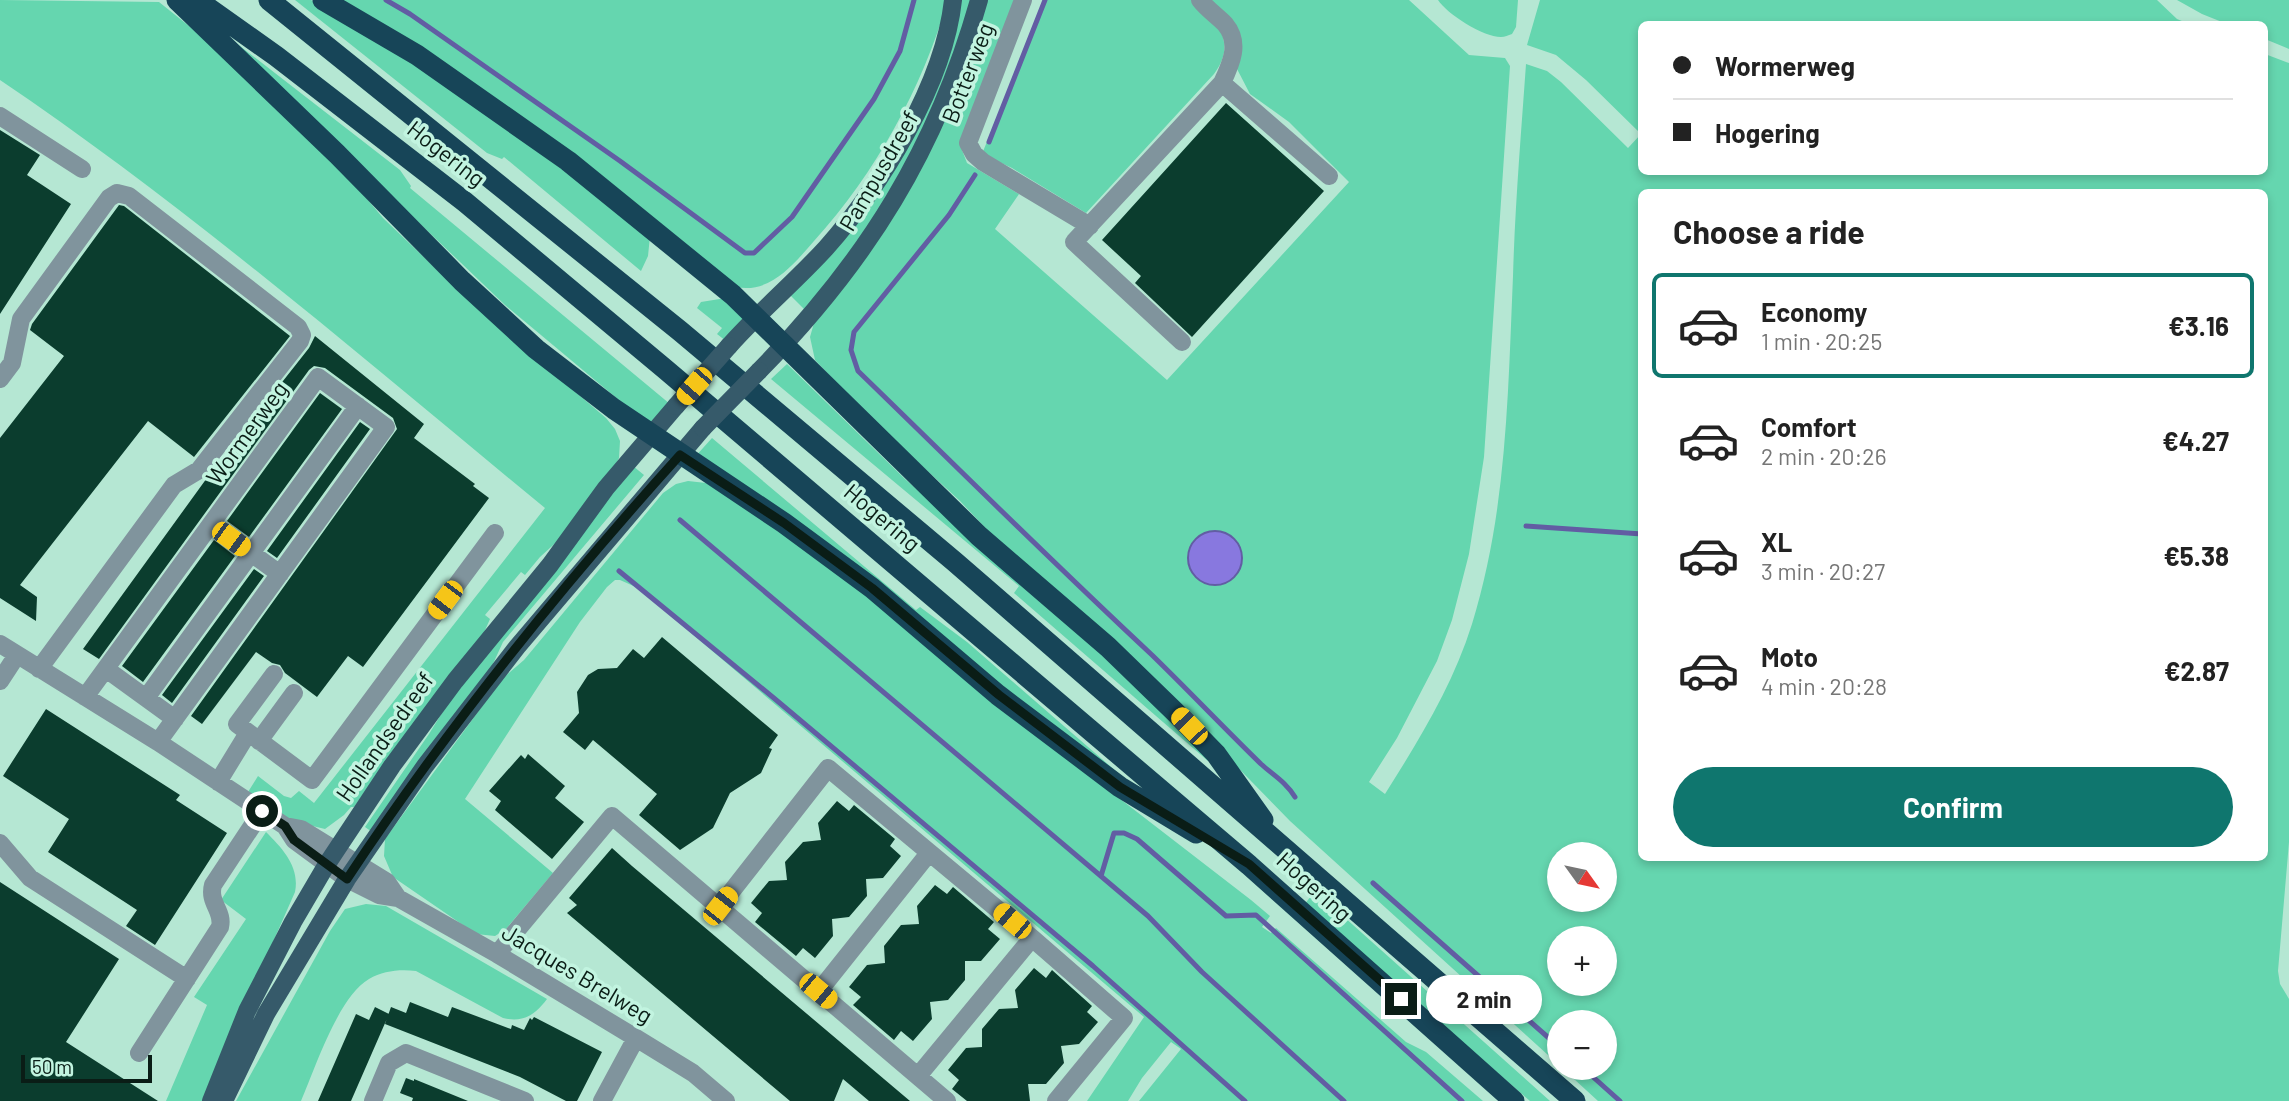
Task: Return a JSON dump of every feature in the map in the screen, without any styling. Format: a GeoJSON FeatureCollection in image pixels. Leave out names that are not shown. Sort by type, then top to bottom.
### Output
{"type":"FeatureCollection","features":[{"type":"Feature","properties":{"kind":"highway"},"geometry":{"type":"LineString","coordinates":[[177,0],[337,154],[462,281],[536,349],[680,455],[784,523],[872,588],[999,695],[1120,787],[1249,864]]}},
{"type":"Feature","properties":{"kind":"highway","name":"Hogering"},"geometry":{"type":"LineString","coordinates":[[197,0],[276,56],[465,202],[1249,864],[1514,1101]]}},
{"type":"Feature","properties":{"kind":"highway","name":"Hogering"},"geometry":{"type":"LineString","coordinates":[[269,0],[680,331],[955,562],[1575,1101]]}},
{"type":"Feature","properties":{"kind":"highway"},"geometry":{"type":"LineString","coordinates":[[323,0],[417,55],[568,161],[733,295],[979,536],[1108,647],[1175,712],[1216,754],[1282,847]]}},
{"type":"Feature","properties":{"kind":"main road","name":"Pampusdreef"},"geometry":{"type":"LineString","coordinates":[[729,346],[826,247],[874,186],[895,154],[913,121],[939,58],[953,0]]}},
{"type":"Feature","properties":{"kind":"main road","name":"Pampusdreef"},"geometry":{"type":"LineString","coordinates":[[680,455],[784,346],[854,262],[883,220],[918,160],[943,108],[979,0]]}},
{"type":"Feature","properties":{"kind":"main road","name":"Hollandsedreef"},"geometry":{"type":"LineString","coordinates":[[211,1101],[247,1011],[293,922],[392,766],[444,696],[550,565],[606,488],[729,346]]}},
{"type":"Feature","properties":{"kind":"main road"},"geometry":{"type":"LineString","coordinates":[[224,1101],[266,1014],[352,871],[425,766],[517,647],[680,455]]}},
{"type":"Feature","properties":{"kind":"street","name":"Botterweg"},"geometry":{"type":"LineString","coordinates":[[1023,0],[968,142],[974,154],[983,162],[1090,226]]}},
{"type":"Feature","properties":{"kind":"street"},"geometry":{"type":"LineString","coordinates":[[1182,342],[1074,243],[1222,83],[1232,61],[1234,41],[1225,24],[1200,0]]}},
{"type":"Feature","properties":{"kind":"street"},"geometry":{"type":"LineString","coordinates":[[1222,83],[1329,176]]}},
{"type":"Feature","properties":{"kind":"street"},"geometry":{"type":"LineString","coordinates":[[0,116],[82,169]]}},
{"type":"Feature","properties":{"kind":"street"},"geometry":{"type":"LineString","coordinates":[[0,379],[12,363],[21,319],[110,198],[117,193],[130,196],[298,327],[302,335],[199,470],[174,485],[39,669]]}},
{"type":"Feature","properties":{"kind":"street","name":"Wormerweg"},"geometry":{"type":"LineString","coordinates":[[86,697],[318,377],[386,427],[158,742]]}},
{"type":"Feature","properties":{"kind":"street"},"geometry":{"type":"LineString","coordinates":[[146,698],[358,406]]}},
{"type":"Feature","properties":{"kind":"street"},"geometry":{"type":"LineString","coordinates":[[211,524],[280,574]]}},
{"type":"Feature","properties":{"kind":"street"},"geometry":{"type":"LineString","coordinates":[[274,674],[237,724],[312,780],[495,533]]}},
{"type":"Feature","properties":{"kind":"street"},"geometry":{"type":"LineString","coordinates":[[0,644],[158,742],[285,826],[301,829],[332,857]]}},
{"type":"Feature","properties":{"kind":"street"},"geometry":{"type":"LineString","coordinates":[[0,681],[17,655]]}},
{"type":"Feature","properties":{"kind":"street"},"geometry":{"type":"LineString","coordinates":[[106,669],[175,719]]}},
{"type":"Feature","properties":{"kind":"street"},"geometry":{"type":"LineString","coordinates":[[218,782],[294,693]]}},
{"type":"Feature","properties":{"kind":"street"},"geometry":{"type":"LineString","coordinates":[[720,906],[828,768],[1124,1018],[1056,1101]]}},
{"type":"Feature","properties":{"kind":"street"},"geometry":{"type":"LineString","coordinates":[[139,1053],[222,923],[211,897],[213,885],[262,811]]}},
{"type":"Feature","properties":{"kind":"street"},"geometry":{"type":"LineString","coordinates":[[497,954],[612,816],[947,1101]]}},
{"type":"Feature","properties":{"kind":"street"},"geometry":{"type":"LineString","coordinates":[[0,843],[30,878],[187,979]]}},
{"type":"Feature","properties":{"kind":"street"},"geometry":{"type":"LineString","coordinates":[[818,991],[929,853]]}},
{"type":"Feature","properties":{"kind":"street","name":"Jacques Brelweg"},"geometry":{"type":"LineString","coordinates":[[332,857],[379,895],[398,898],[497,954],[692,1073],[726,1101]]}},
{"type":"Feature","properties":{"kind":"street"},"geometry":{"type":"LineString","coordinates":[[918,1076],[1032,938]]}},
{"type":"Feature","properties":{"kind":"street"},"geometry":{"type":"LineString","coordinates":[[602,1101],[636,1038]]}},
{"type":"Feature","properties":{"kind":"street"},"geometry":{"type":"LineString","coordinates":[[373,1101],[389,1063],[406,1053],[525,1101]]}},
{"type":"Feature","properties":{"kind":"green space"},"geometry":{"type":"Polygon","coordinates":[[[0,0],[159,2],[194,30],[331,156],[383,218],[477,308],[606,418],[620,441],[619,458],[613,470],[562,537],[525,575],[521,572],[485,615],[490,619],[482,637],[408,731],[354,807],[325,829],[292,821],[248,792],[258,776],[284,796],[291,798],[299,791],[314,803],[545,508],[345,342],[209,234],[71,129],[0,80],[0,0]]]}},
{"type":"Feature","properties":{"kind":"green space"},"geometry":{"type":"Polygon","coordinates":[[[295,0],[311,0],[450,84],[650,236],[648,256],[641,271],[504,157],[502,159],[487,153],[295,0]]]}},
{"type":"Feature","properties":{"kind":"green space"},"geometry":{"type":"Polygon","coordinates":[[[336,0],[948,0],[911,97],[877,158],[857,187],[789,268],[770,282],[748,288],[736,287],[336,0]]]}},
{"type":"Feature","properties":{"kind":"green space"},"geometry":{"type":"Polygon","coordinates":[[[959,0],[973,0],[941,96],[890,197],[806,311],[789,294],[860,217],[959,0]]]}},
{"type":"Feature","properties":{"kind":"green space"},"geometry":{"type":"Polygon","coordinates":[[[983,0],[1014,0],[962,150],[967,163],[1019,194],[995,229],[1167,380],[1349,182],[1289,122],[1250,94],[1236,67],[1212,0],[1409,0],[1469,55],[1505,58],[1510,66],[1484,457],[1469,554],[1452,620],[1437,661],[1397,738],[1369,782],[1385,794],[1422,733],[1455,669],[1484,581],[1504,452],[1526,64],[1547,71],[1561,82],[1628,148],[1638,137],[1638,175],[2268,175],[2268,55],[2289,63],[2289,842],[2278,971],[2280,984],[2289,999],[2289,1101],[1598,1101],[1575,1080],[1617,1080],[1617,1010],[1547,1010],[1547,1054],[1290,821],[1209,738],[1012,556],[960,501],[868,416],[815,360],[810,337],[814,323],[931,144],[983,0]],[[1210,531],[1192,546],[1190,566],[1200,580],[1231,579],[1239,570],[1238,544],[1224,533],[1210,531]]]}},
{"type":"Feature","properties":{"kind":"green space"},"geometry":{"type":"Polygon","coordinates":[[[1044,0],[1196,0],[1217,25],[1224,43],[1221,63],[1214,74],[1086,213],[1012,168],[982,154],[1044,0]]]}},
{"type":"Feature","properties":{"kind":"green space"},"geometry":{"type":"Polygon","coordinates":[[[1438,0],[1518,0],[1516,27],[1512,34],[1504,37],[1493,36],[1457,18],[1438,0]]]}},
{"type":"Feature","properties":{"kind":"green space"},"geometry":{"type":"Polygon","coordinates":[[[1540,0],[2157,0],[2182,21],[1638,21],[1638,131],[1556,55],[1527,45],[1540,0]]]}},
{"type":"Feature","properties":{"kind":"green space"},"geometry":{"type":"Polygon","coordinates":[[[2177,0],[2289,0],[2289,49],[2268,40],[2268,21],[2220,21],[2177,0]]]}},
{"type":"Feature","properties":{"kind":"green space"},"geometry":{"type":"Polygon","coordinates":[[[209,22],[400,170],[410,188],[670,404],[650,426],[505,305],[209,22]]]}},
{"type":"Feature","properties":{"kind":"green space"},"geometry":{"type":"Polygon","coordinates":[[[726,298],[748,319],[726,341],[717,334],[722,328],[697,308],[701,302],[726,298]]]}},
{"type":"Feature","properties":{"kind":"green space"},"geometry":{"type":"Polygon","coordinates":[[[787,364],[905,479],[1044,599],[1211,758],[1208,761],[1014,593],[1019,586],[771,379],[787,364]]]}},
{"type":"Feature","properties":{"kind":"green space"},"geometry":{"type":"Polygon","coordinates":[[[712,438],[916,610],[920,607],[967,642],[1125,779],[694,458],[712,438]]]}},
{"type":"Feature","properties":{"kind":"green space"},"geometry":{"type":"Polygon","coordinates":[[[633,466],[644,475],[503,642],[486,679],[372,832],[365,827],[453,695],[633,466]]]}},
{"type":"Feature","properties":{"kind":"green space"},"geometry":{"type":"Polygon","coordinates":[[[688,481],[706,483],[791,535],[1115,795],[1251,900],[1270,916],[1262,927],[1271,933],[1276,928],[1406,1042],[1426,1052],[1483,1101],[1139,1101],[1181,1049],[1171,1042],[1142,1078],[1128,1101],[1087,1101],[1144,1017],[638,588],[620,580],[615,580],[607,587],[580,622],[465,799],[553,873],[506,929],[495,936],[476,934],[393,877],[384,856],[385,839],[502,679],[524,660],[663,493],[676,484],[688,481]]]}},
{"type":"Feature","properties":{"kind":"green space"},"geometry":{"type":"Polygon","coordinates":[[[266,832],[293,867],[295,892],[203,1101],[166,1101],[207,1005],[194,997],[246,919],[221,900],[266,832]]]}},
{"type":"Feature","properties":{"kind":"green space"},"geometry":{"type":"Polygon","coordinates":[[[1315,891],[1550,1101],[1530,1101],[1304,905],[1315,891]]]}},
{"type":"Feature","properties":{"kind":"green space"},"geometry":{"type":"Polygon","coordinates":[[[366,904],[386,906],[547,999],[528,1016],[517,1019],[503,1018],[416,971],[380,974],[358,988],[347,1001],[329,1035],[301,1101],[236,1101],[330,931],[345,909],[366,904]]]}},
{"type":"Feature","properties":{"kind":"shaded area"},"geometry":{"type":"Polygon","coordinates":[[[1215,531],[1234,539],[1242,558],[1234,577],[1215,585],[1196,577],[1188,558],[1196,539],[1215,531]]]}},
{"type":"Feature","properties":{"kind":"building"},"geometry":{"type":"Polygon","coordinates":[[[1226,103],[1324,191],[1192,337],[1135,283],[1141,276],[1102,240],[1226,103]]]}},
{"type":"Feature","properties":{"kind":"building"},"geometry":{"type":"Polygon","coordinates":[[[0,130],[40,155],[27,175],[71,204],[0,314],[0,130]]]}},
{"type":"Feature","properties":{"kind":"building"},"geometry":{"type":"Polygon","coordinates":[[[119,205],[124,206],[290,336],[194,457],[148,421],[20,585],[37,597],[36,621],[0,598],[0,438],[64,356],[30,330],[32,324],[119,205]]]}},
{"type":"Feature","properties":{"kind":"building"},"geometry":{"type":"Polygon","coordinates":[[[315,336],[424,424],[414,438],[475,484],[473,486],[489,498],[363,667],[348,656],[317,697],[285,673],[280,665],[256,652],[202,724],[191,716],[397,429],[393,418],[325,368],[314,366],[309,370],[99,659],[83,649],[212,471],[309,348],[315,336]]]}},
{"type":"Feature","properties":{"kind":"building"},"geometry":{"type":"Polygon","coordinates":[[[320,393],[342,409],[249,537],[227,521],[320,393]]]}},
{"type":"Feature","properties":{"kind":"building"},"geometry":{"type":"Polygon","coordinates":[[[360,422],[370,429],[277,558],[267,551],[360,422]]]}},
{"type":"Feature","properties":{"kind":"building"},"geometry":{"type":"Polygon","coordinates":[[[214,540],[235,556],[143,682],[122,666],[214,540]]]}},
{"type":"Feature","properties":{"kind":"building"},"geometry":{"type":"Polygon","coordinates":[[[254,569],[264,576],[172,703],[162,695],[254,569]]]}},
{"type":"Feature","properties":{"kind":"building"},"geometry":{"type":"Polygon","coordinates":[[[662,637],[778,735],[769,748],[772,749],[761,773],[730,793],[713,828],[680,850],[639,815],[657,794],[593,740],[585,750],[563,732],[579,713],[577,692],[588,675],[598,669],[617,668],[633,649],[644,658],[662,637]]]}},
{"type":"Feature","properties":{"kind":"building"},"geometry":{"type":"Polygon","coordinates":[[[46,709],[180,795],[176,800],[227,833],[155,945],[126,926],[137,910],[48,852],[69,819],[3,776],[46,709]]]}},
{"type":"Feature","properties":{"kind":"building"},"geometry":{"type":"Polygon","coordinates":[[[528,754],[565,786],[555,798],[584,822],[552,859],[495,810],[501,801],[489,791],[521,755],[525,759],[528,754]]]}},
{"type":"Feature","properties":{"kind":"building"},"geometry":{"type":"Polygon","coordinates":[[[837,801],[849,811],[854,805],[895,839],[890,846],[901,856],[883,878],[866,879],[867,896],[849,917],[832,919],[833,936],[815,958],[803,948],[796,956],[755,922],[762,913],[751,903],[769,881],[787,880],[785,862],[803,842],[821,840],[818,823],[837,801]]]}},
{"type":"Feature","properties":{"kind":"building"},"geometry":{"type":"Polygon","coordinates":[[[612,848],[910,1101],[869,1101],[843,1079],[834,1101],[790,1101],[567,913],[577,905],[569,898],[612,848]]]}},
{"type":"Feature","properties":{"kind":"building"},"geometry":{"type":"Polygon","coordinates":[[[0,882],[119,959],[66,1042],[158,1101],[0,1101],[0,882]]]}},
{"type":"Feature","properties":{"kind":"building"},"geometry":{"type":"Polygon","coordinates":[[[935,885],[947,894],[953,887],[994,922],[988,929],[1000,939],[981,961],[965,961],[965,980],[948,1000],[930,1002],[932,1019],[913,1041],[901,1031],[894,1040],[853,1005],[861,997],[849,987],[867,965],[885,963],[884,946],[901,925],[919,924],[917,906],[935,885]]]}},
{"type":"Feature","properties":{"kind":"building"},"geometry":{"type":"Polygon","coordinates":[[[1034,968],[1046,978],[1052,970],[1092,1006],[1087,1012],[1098,1022],[1079,1044],[1061,1046],[1064,1063],[1046,1084],[1028,1084],[1030,1101],[967,1101],[952,1089],[959,1080],[948,1070],[966,1048],[982,1047],[982,1029],[999,1009],[1018,1008],[1015,990],[1034,968]]]}},
{"type":"Feature","properties":{"kind":"building"},"geometry":{"type":"Polygon","coordinates":[[[410,1002],[448,1017],[452,1007],[511,1029],[512,1025],[524,1030],[530,1018],[532,1020],[534,1017],[602,1052],[577,1101],[566,1101],[520,1077],[385,1024],[391,1007],[406,1013],[410,1002]]]}},
{"type":"Feature","properties":{"kind":"building"},"geometry":{"type":"Polygon","coordinates":[[[375,1007],[389,1014],[351,1101],[318,1101],[356,1014],[369,1020],[375,1007]]]}},
{"type":"Feature","properties":{"kind":"building"},"geometry":{"type":"Polygon","coordinates":[[[406,1078],[468,1101],[412,1101],[413,1098],[400,1093],[406,1078]]]}},
{"type":"Feature","properties":{"kind":"waterway"},"geometry":{"type":"LineString","coordinates":[[386,0],[620,161],[745,253],[754,253],[792,217],[874,99],[900,51],[914,0]]}},
{"type":"Feature","properties":{"kind":"waterway"},"geometry":{"type":"LineString","coordinates":[[989,142],[1045,0]]}},
{"type":"Feature","properties":{"kind":"waterway"},"geometry":{"type":"LineString","coordinates":[[975,175],[949,215],[854,332],[851,350],[858,371],[1295,797]]}},
{"type":"Feature","properties":{"kind":"waterway"},"geometry":{"type":"LineString","coordinates":[[680,520],[1148,916],[1202,972],[1344,1101]]}},
{"type":"Feature","properties":{"kind":"waterway"},"geometry":{"type":"LineString","coordinates":[[1526,526],[1638,534]]}},
{"type":"Feature","properties":{"kind":"waterway"},"geometry":{"type":"LineString","coordinates":[[619,571],[1093,966],[1245,1101]]}},
{"type":"Feature","properties":{"kind":"waterway"},"geometry":{"type":"LineString","coordinates":[[1101,876],[1114,833],[1124,833],[1137,839],[1226,916],[1256,915],[1462,1101]]}},
{"type":"Feature","properties":{"kind":"waterway"},"geometry":{"type":"LineString","coordinates":[[1373,883],[1547,1036]]}},
{"type":"Feature","properties":{"kind":"waterway"},"geometry":{"type":"LineString","coordinates":[[1596,1080],[1620,1101]]}},
{"type":"Feature","properties":{"kind":"route"},"geometry":{"type":"LineString","coordinates":[[262,811],[285,826],[294,840],[347,879],[425,766],[517,647],[680,455],[784,523],[872,588],[999,695],[1120,787],[1249,864],[1401,999]]}}]}
